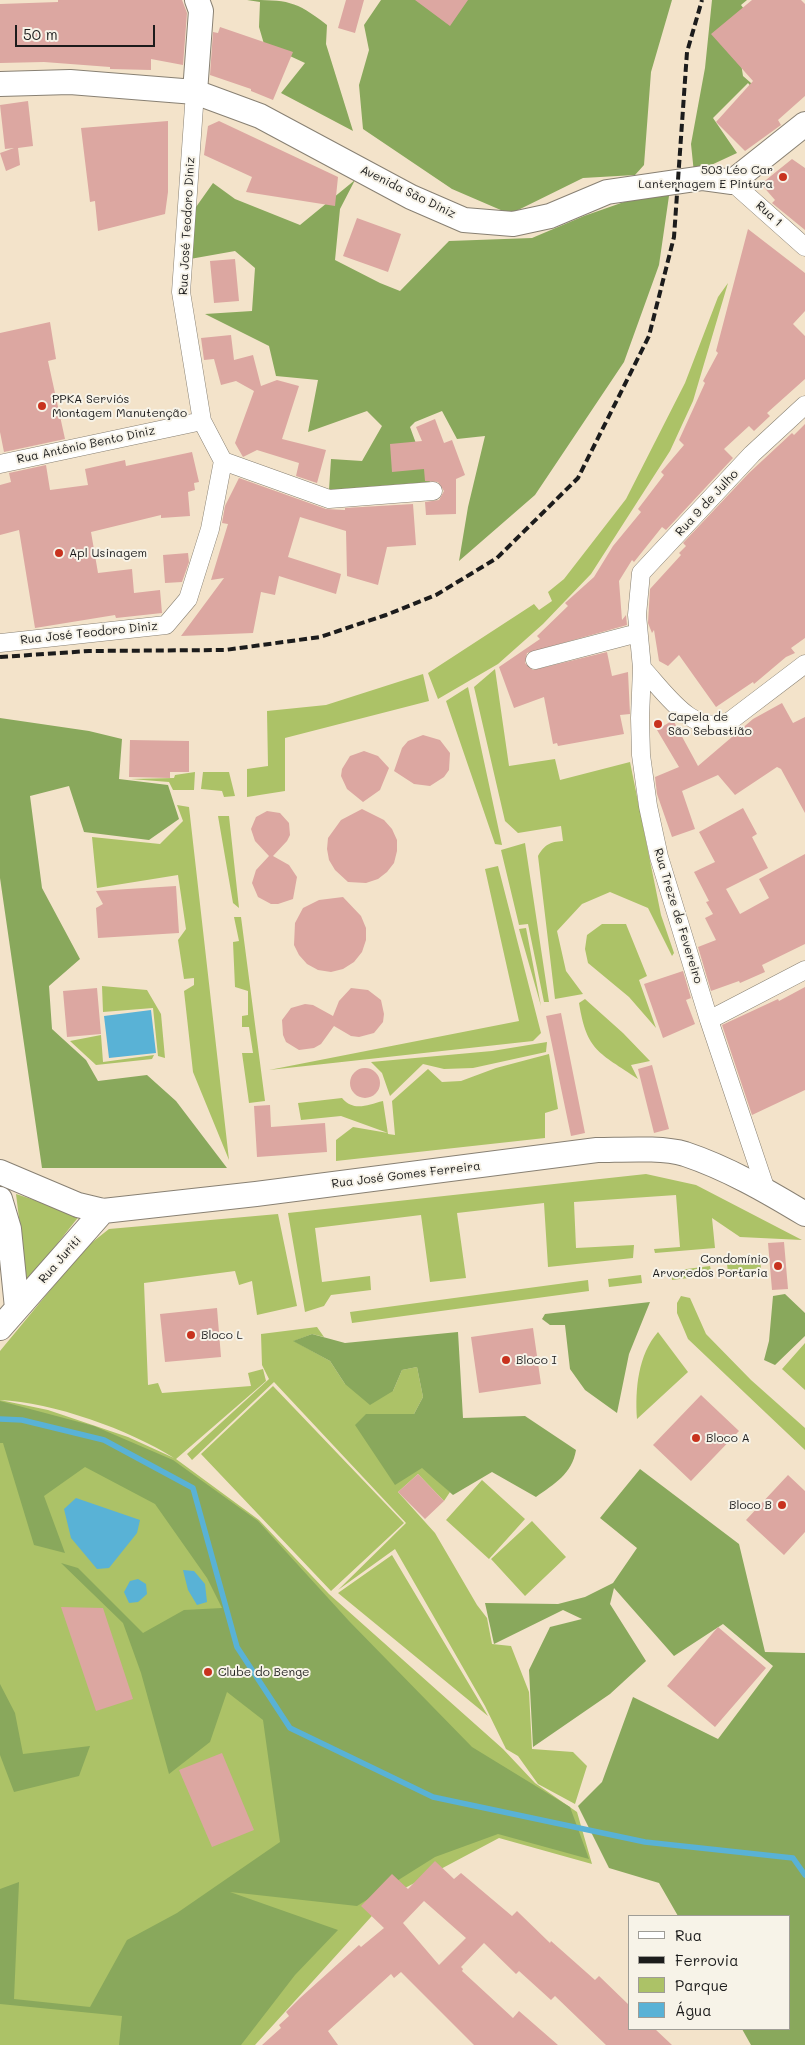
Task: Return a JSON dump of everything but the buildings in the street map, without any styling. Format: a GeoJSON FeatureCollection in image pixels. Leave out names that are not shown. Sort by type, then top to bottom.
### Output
{"type":"FeatureCollection","features":[{"type":"Feature","properties":{"kind":"street"},"geometry":{"type":"LineString","coordinates":[[195,92],[201,11],[197,0]]}},
{"type":"Feature","properties":{"kind":"street","name":"Avenida São Diniz"},"geometry":{"type":"LineString","coordinates":[[0,84],[70,82],[195,92],[260,116],[411,197],[464,220],[514,224],[550,216],[607,192],[703,178],[732,182]]}},
{"type":"Feature","properties":{"kind":"street","name":"Rua José Teodoro Diniz"},"geometry":{"type":"LineString","coordinates":[[0,643],[166,625],[188,599],[210,529],[223,460],[202,421],[181,292],[195,92]]}},
{"type":"Feature","properties":{"kind":"street"},"geometry":{"type":"LineString","coordinates":[[732,182],[805,124]]}},
{"type":"Feature","properties":{"kind":"street","name":"Rua 1"},"geometry":{"type":"LineString","coordinates":[[732,182],[805,247]]}},
{"type":"Feature","properties":{"kind":"street","name":"Rua 9 de Julho"},"geometry":{"type":"LineString","coordinates":[[637,615],[640,573],[752,454],[805,404]]}},
{"type":"Feature","properties":{"kind":"street","name":"Rua Antônio Bento Diniz"},"geometry":{"type":"LineString","coordinates":[[0,464],[202,421]]}},
{"type":"Feature","properties":{"kind":"street"},"geometry":{"type":"LineString","coordinates":[[223,460],[329,499],[433,491]]}},
{"type":"Feature","properties":{"kind":"street","name":"Rua Treze de Fevereiro"},"geometry":{"type":"LineString","coordinates":[[637,615],[642,668],[641,755],[648,806],[659,857],[709,1020],[766,1190]]}},
{"type":"Feature","properties":{"kind":"street"},"geometry":{"type":"LineString","coordinates":[[535,660],[638,633]]}},
{"type":"Feature","properties":{"kind":"street"},"geometry":{"type":"LineString","coordinates":[[642,668],[685,714],[703,725],[720,726],[730,721],[805,664]]}},
{"type":"Feature","properties":{"kind":"street"},"geometry":{"type":"LineString","coordinates":[[709,1020],[805,970]]}},
{"type":"Feature","properties":{"kind":"street","name":"Rua José Gomes Ferreira"},"geometry":{"type":"LineString","coordinates":[[0,1172],[78,1205],[103,1211],[256,1194],[597,1150],[640,1150],[684,1154],[766,1190],[804,1212]]}},
{"type":"Feature","properties":{"kind":"street"},"geometry":{"type":"LineString","coordinates":[[0,1199],[9,1229],[17,1308]]}},
{"type":"Feature","properties":{"kind":"street","name":"Rua Juriti"},"geometry":{"type":"LineString","coordinates":[[0,1328],[103,1211]]}},
{"type":"Feature","properties":{"kind":"green space"},"geometry":{"type":"Polygon","coordinates":[[[247,0],[272,0],[290,3],[307,11],[327,25],[326,44],[353,131],[281,93],[305,63],[264,44],[259,27],[260,2],[247,0]]]}},
{"type":"Feature","properties":{"kind":"green space"},"geometry":{"type":"Polygon","coordinates":[[[381,0],[672,0],[651,72],[644,165],[635,175],[583,178],[510,214],[452,189],[363,129],[359,85],[369,50],[364,25],[381,0]]]}},
{"type":"Feature","properties":{"kind":"green space"},"geometry":{"type":"Polygon","coordinates":[[[712,0],[747,0],[741,5],[761,32],[740,57],[743,76],[783,111],[777,116],[748,83],[713,118],[737,153],[694,173],[691,144],[705,68],[712,0]]]}},
{"type":"Feature","properties":{"kind":"green space"},"geometry":{"type":"Polygon","coordinates":[[[355,180],[340,209],[335,260],[400,291],[449,241],[532,238],[584,216],[641,196],[670,189],[659,265],[624,362],[535,495],[459,561],[468,507],[485,436],[457,439],[442,411],[415,422],[410,427],[430,482],[329,490],[331,459],[362,461],[382,426],[367,411],[308,432],[318,380],[276,376],[269,346],[205,314],[252,311],[255,268],[235,251],[190,259],[196,207],[213,183],[235,199],[300,225],[355,180]]]}},
{"type":"Feature","properties":{"kind":"green space"},"geometry":{"type":"Polygon","coordinates":[[[728,283],[693,401],[670,451],[591,574],[543,624],[498,664],[438,699],[428,673],[534,604],[539,610],[552,601],[548,592],[564,579],[626,499],[685,383],[718,297],[728,283]]]}},
{"type":"Feature","properties":{"kind":"green space"},"geometry":{"type":"Polygon","coordinates":[[[495,669],[509,766],[555,759],[560,780],[630,762],[661,915],[674,953],[672,956],[648,908],[610,892],[582,904],[557,931],[566,971],[583,994],[555,999],[538,856],[548,844],[563,841],[561,826],[518,833],[505,821],[474,687],[495,669]]]}},
{"type":"Feature","properties":{"kind":"green space"},"geometry":{"type":"Polygon","coordinates":[[[423,674],[429,701],[285,738],[285,791],[247,797],[247,769],[268,766],[267,711],[326,705],[423,674]]]}},
{"type":"Feature","properties":{"kind":"green space"},"geometry":{"type":"Polygon","coordinates":[[[468,687],[502,845],[495,844],[446,701],[468,687]]]}},
{"type":"Feature","properties":{"kind":"green space"},"geometry":{"type":"Polygon","coordinates":[[[0,718],[89,731],[122,739],[119,779],[168,785],[179,819],[149,840],[84,832],[69,786],[30,796],[42,888],[80,959],[49,986],[52,1029],[86,1060],[98,1081],[147,1075],[176,1101],[227,1168],[42,1168],[0,878],[0,718]]]}},
{"type":"Feature","properties":{"kind":"green space"},"geometry":{"type":"Polygon","coordinates":[[[195,772],[194,790],[173,790],[169,782],[131,779],[174,778],[175,775],[195,772]]]}},
{"type":"Feature","properties":{"kind":"green space"},"geometry":{"type":"Polygon","coordinates":[[[203,772],[229,772],[235,796],[224,797],[222,791],[201,789],[203,772]]]}},
{"type":"Feature","properties":{"kind":"green space"},"geometry":{"type":"Polygon","coordinates":[[[177,805],[189,807],[229,1160],[193,1072],[184,991],[194,985],[194,978],[184,979],[178,940],[186,929],[178,875],[97,888],[92,837],[160,844],[183,821],[177,805]]]}},
{"type":"Feature","properties":{"kind":"green space"},"geometry":{"type":"Polygon","coordinates":[[[218,816],[229,816],[239,908],[233,903],[218,816]]]}},
{"type":"Feature","properties":{"kind":"green space"},"geometry":{"type":"Polygon","coordinates":[[[525,843],[549,1002],[544,1002],[528,924],[519,925],[501,850],[525,843]]]}},
{"type":"Feature","properties":{"kind":"green space"},"geometry":{"type":"Polygon","coordinates":[[[498,866],[541,1033],[533,1041],[269,1070],[519,1021],[485,869],[498,866]]]}},
{"type":"Feature","properties":{"kind":"green space"},"geometry":{"type":"Polygon","coordinates":[[[234,917],[241,917],[265,1101],[249,1103],[242,1053],[253,1053],[249,1027],[242,1027],[242,1016],[248,1015],[248,991],[235,987],[233,942],[239,941],[234,917]]]}},
{"type":"Feature","properties":{"kind":"green space"},"geometry":{"type":"Polygon","coordinates":[[[602,924],[626,924],[647,976],[639,980],[656,1028],[629,997],[588,963],[585,949],[587,935],[602,924]]]}},
{"type":"Feature","properties":{"kind":"green space"},"geometry":{"type":"Polygon","coordinates":[[[526,928],[541,1006],[519,929],[526,928]]]}},
{"type":"Feature","properties":{"kind":"green space"},"geometry":{"type":"Polygon","coordinates":[[[102,986],[147,990],[161,1014],[165,1058],[158,1056],[153,1008],[103,1012],[102,986]]]}},
{"type":"Feature","properties":{"kind":"green space"},"geometry":{"type":"Polygon","coordinates":[[[585,999],[623,1033],[650,1061],[631,1065],[638,1079],[604,1056],[591,1041],[586,1032],[579,1003],[585,999]]]}},
{"type":"Feature","properties":{"kind":"green space"},"geometry":{"type":"Polygon","coordinates":[[[101,1035],[103,1062],[154,1055],[152,1059],[96,1065],[70,1041],[101,1035]]]}},
{"type":"Feature","properties":{"kind":"green space"},"geometry":{"type":"Polygon","coordinates":[[[547,1042],[546,1052],[473,1068],[444,1069],[423,1064],[390,1096],[382,1073],[371,1062],[492,1051],[547,1042]]]}},
{"type":"Feature","properties":{"kind":"green space"},"geometry":{"type":"Polygon","coordinates":[[[549,1054],[558,1109],[545,1113],[545,1138],[336,1161],[336,1140],[353,1127],[395,1135],[392,1101],[428,1069],[442,1082],[461,1081],[496,1068],[549,1054]]]}},
{"type":"Feature","properties":{"kind":"green space"},"geometry":{"type":"Polygon","coordinates":[[[342,1098],[351,1105],[366,1106],[383,1101],[388,1133],[341,1116],[301,1120],[298,1103],[342,1098]]]}},
{"type":"Feature","properties":{"kind":"green space"},"geometry":{"type":"Polygon","coordinates":[[[646,1174],[696,1185],[802,1240],[740,1237],[712,1218],[715,1248],[655,1253],[654,1249],[680,1247],[676,1195],[574,1202],[576,1248],[634,1245],[633,1258],[548,1267],[544,1203],[457,1213],[466,1278],[430,1282],[421,1215],[315,1228],[322,1282],[370,1276],[371,1290],[331,1295],[324,1306],[305,1312],[288,1213],[646,1174]]]}},
{"type":"Feature","properties":{"kind":"green space"},"geometry":{"type":"Polygon","coordinates":[[[16,1194],[80,1215],[27,1282],[16,1194]]]}},
{"type":"Feature","properties":{"kind":"green space","name":"Clube do Benge"},"geometry":{"type":"Polygon","coordinates":[[[278,1214],[297,1306],[257,1315],[252,1281],[239,1285],[235,1271],[144,1283],[148,1385],[158,1383],[162,1393],[251,1386],[248,1373],[263,1369],[266,1381],[176,1459],[259,1520],[329,1594],[503,1749],[535,1783],[577,1812],[592,1864],[499,1838],[390,1896],[255,2045],[0,2045],[0,1400],[0,1351],[85,1248],[109,1229],[278,1214]],[[0,1400],[48,1410],[128,1437],[174,1458],[136,1437],[90,1419],[21,1402],[0,1400]]]}},
{"type":"Feature","properties":{"kind":"green space"},"geometry":{"type":"Polygon","coordinates":[[[760,1260],[761,1268],[728,1272],[727,1264],[760,1260]]]}},
{"type":"Feature","properties":{"kind":"green space"},"geometry":{"type":"Polygon","coordinates":[[[710,1266],[712,1275],[672,1280],[671,1271],[710,1266]]]}},
{"type":"Feature","properties":{"kind":"green space"},"geometry":{"type":"Polygon","coordinates":[[[641,1275],[642,1283],[609,1287],[608,1279],[641,1275]]]}},
{"type":"Feature","properties":{"kind":"green space"},"geometry":{"type":"Polygon","coordinates":[[[588,1280],[589,1291],[352,1323],[350,1312],[588,1280]]]}},
{"type":"Feature","properties":{"kind":"green space"},"geometry":{"type":"Polygon","coordinates":[[[785,1294],[805,1313],[805,1336],[775,1365],[764,1360],[769,1341],[773,1296],[785,1294]]]}},
{"type":"Feature","properties":{"kind":"green space"},"geometry":{"type":"Polygon","coordinates":[[[681,1296],[690,1298],[706,1334],[751,1380],[805,1428],[805,1450],[688,1339],[677,1313],[677,1303],[681,1296]]]}},
{"type":"Feature","properties":{"kind":"green space"},"geometry":{"type":"Polygon","coordinates":[[[650,1302],[629,1354],[617,1413],[585,1390],[570,1369],[565,1325],[550,1325],[542,1319],[545,1314],[650,1302]]]}},
{"type":"Feature","properties":{"kind":"green space"},"geometry":{"type":"Polygon","coordinates":[[[317,1327],[324,1337],[312,1334],[294,1341],[330,1361],[345,1384],[393,1391],[402,1370],[417,1367],[423,1397],[414,1414],[366,1414],[450,1492],[444,1501],[418,1474],[398,1492],[435,1533],[477,1605],[487,1618],[492,1644],[511,1646],[529,1692],[532,1749],[573,1752],[587,1766],[575,1804],[538,1784],[518,1756],[506,1749],[485,1706],[395,1549],[338,1590],[406,1523],[274,1382],[192,1460],[187,1454],[269,1379],[262,1365],[261,1334],[317,1327]]]}},
{"type":"Feature","properties":{"kind":"green space"},"geometry":{"type":"Polygon","coordinates":[[[458,1332],[463,1418],[525,1416],[576,1450],[571,1466],[561,1478],[536,1497],[492,1472],[453,1495],[422,1468],[395,1485],[355,1425],[366,1414],[414,1414],[423,1397],[417,1367],[402,1370],[393,1391],[370,1405],[345,1384],[330,1361],[293,1341],[312,1334],[345,1343],[458,1332]]]}},
{"type":"Feature","properties":{"kind":"green space"},"geometry":{"type":"Polygon","coordinates":[[[658,1332],[688,1372],[637,1419],[637,1384],[639,1373],[646,1351],[658,1332]]]}},
{"type":"Feature","properties":{"kind":"green space"},"geometry":{"type":"Polygon","coordinates":[[[805,1343],[805,1390],[782,1369],[805,1343]]]}},
{"type":"Feature","properties":{"kind":"green space"},"geometry":{"type":"Polygon","coordinates":[[[273,1386],[404,1523],[331,1591],[201,1454],[273,1386]]]}},
{"type":"Feature","properties":{"kind":"green space"},"geometry":{"type":"Polygon","coordinates":[[[0,1401],[94,1426],[173,1460],[258,1521],[349,1621],[472,1747],[570,1807],[589,1859],[498,1834],[435,1857],[357,1906],[230,1892],[338,1930],[295,1975],[241,2045],[119,2045],[122,2016],[0,2004],[0,1889],[19,1882],[14,1999],[90,2007],[127,1940],[177,1913],[280,1842],[263,1720],[227,1692],[210,1742],[169,1774],[141,1673],[123,1623],[61,1563],[78,1568],[143,1633],[184,1610],[222,1608],[207,1578],[155,1504],[85,1467],[44,1496],[65,1553],[34,1545],[3,1443],[0,1443],[0,1401]]]}},
{"type":"Feature","properties":{"kind":"green space"},"geometry":{"type":"Polygon","coordinates":[[[640,1469],[739,1544],[765,1652],[805,1653],[805,2045],[751,2045],[743,2030],[790,2030],[790,1915],[677,1915],[659,1883],[609,1868],[578,1806],[602,1782],[633,1697],[718,1739],[773,1666],[723,1624],[674,1656],[614,1588],[610,1604],[646,1661],[610,1694],[533,1747],[529,1670],[550,1627],[582,1619],[563,1610],[494,1644],[485,1603],[558,1604],[585,1597],[613,1583],[637,1548],[600,1518],[640,1469]]]}},
{"type":"Feature","properties":{"kind":"green space"},"geometry":{"type":"Polygon","coordinates":[[[482,1480],[525,1519],[489,1559],[446,1520],[482,1480]]]}},
{"type":"Feature","properties":{"kind":"green space"},"geometry":{"type":"Polygon","coordinates":[[[532,1521],[566,1557],[525,1596],[491,1559],[532,1521]]]}},
{"type":"Feature","properties":{"kind":"green space"},"geometry":{"type":"Polygon","coordinates":[[[392,1555],[488,1716],[338,1593],[392,1555]]]}},
{"type":"Feature","properties":{"kind":"green space"},"geometry":{"type":"Polygon","coordinates":[[[0,1684],[15,1713],[23,1754],[90,1746],[79,1776],[14,1792],[0,1755],[0,1684]]]}},
{"type":"Feature","properties":{"kind":"water"},"geometry":{"type":"Polygon","coordinates":[[[151,1010],[156,1053],[109,1058],[104,1016],[151,1010]]]}},
{"type":"Feature","properties":{"kind":"water"},"geometry":{"type":"Polygon","coordinates":[[[76,1498],[140,1520],[137,1533],[109,1568],[97,1569],[71,1538],[64,1509],[76,1498]]]}},
{"type":"Feature","properties":{"kind":"water"},"geometry":{"type":"Polygon","coordinates":[[[183,1570],[194,1571],[205,1584],[207,1602],[197,1605],[188,1590],[183,1570]]]}},
{"type":"Feature","properties":{"kind":"water"},"geometry":{"type":"Polygon","coordinates":[[[138,1579],[146,1584],[147,1594],[138,1602],[129,1603],[124,1592],[130,1581],[138,1579]]]}},
{"type":"Feature","properties":{"kind":"waterway"},"geometry":{"type":"LineString","coordinates":[[0,1419],[22,1420],[104,1440],[193,1488],[237,1647],[290,1728],[433,1797],[645,1842],[793,1858],[805,1875]]}},
{"type":"Feature","properties":{"kind":"railway"},"geometry":{"type":"LineString","coordinates":[[0,657],[89,651],[225,650],[320,637],[386,615],[436,595],[497,558],[578,478],[649,336],[674,237],[687,52],[702,0]]}},
{"type":"Feature","properties":{"kind":"place","name":"503 Léo Car Lanternagem E Pintura"},"geometry":{"type":"Point","coordinates":[783,177]}},
{"type":"Feature","properties":{"kind":"place","name":"PPKA Serviós Montagem Manutenção"},"geometry":{"type":"Point","coordinates":[42,406]}},
{"type":"Feature","properties":{"kind":"place","name":"Apl Usinagem"},"geometry":{"type":"Point","coordinates":[59,553]}},
{"type":"Feature","properties":{"kind":"place","name":"Capela de São Sebastião"},"geometry":{"type":"Point","coordinates":[658,724]}},
{"type":"Feature","properties":{"kind":"place","name":"Condomínio Arvoredos Portaria"},"geometry":{"type":"Point","coordinates":[778,1266]}},
{"type":"Feature","properties":{"kind":"place","name":"Bloco L"},"geometry":{"type":"Point","coordinates":[191,1335]}},
{"type":"Feature","properties":{"kind":"place","name":"Bloco I"},"geometry":{"type":"Point","coordinates":[506,1360]}},
{"type":"Feature","properties":{"kind":"place","name":"Bloco A"},"geometry":{"type":"Point","coordinates":[696,1438]}},
{"type":"Feature","properties":{"kind":"place","name":"Bloco B"},"geometry":{"type":"Point","coordinates":[782,1505]}},
{"type":"Feature","properties":{"kind":"place","name":"Clube do Benge"},"geometry":{"type":"Point","coordinates":[208,1672]}}]}
